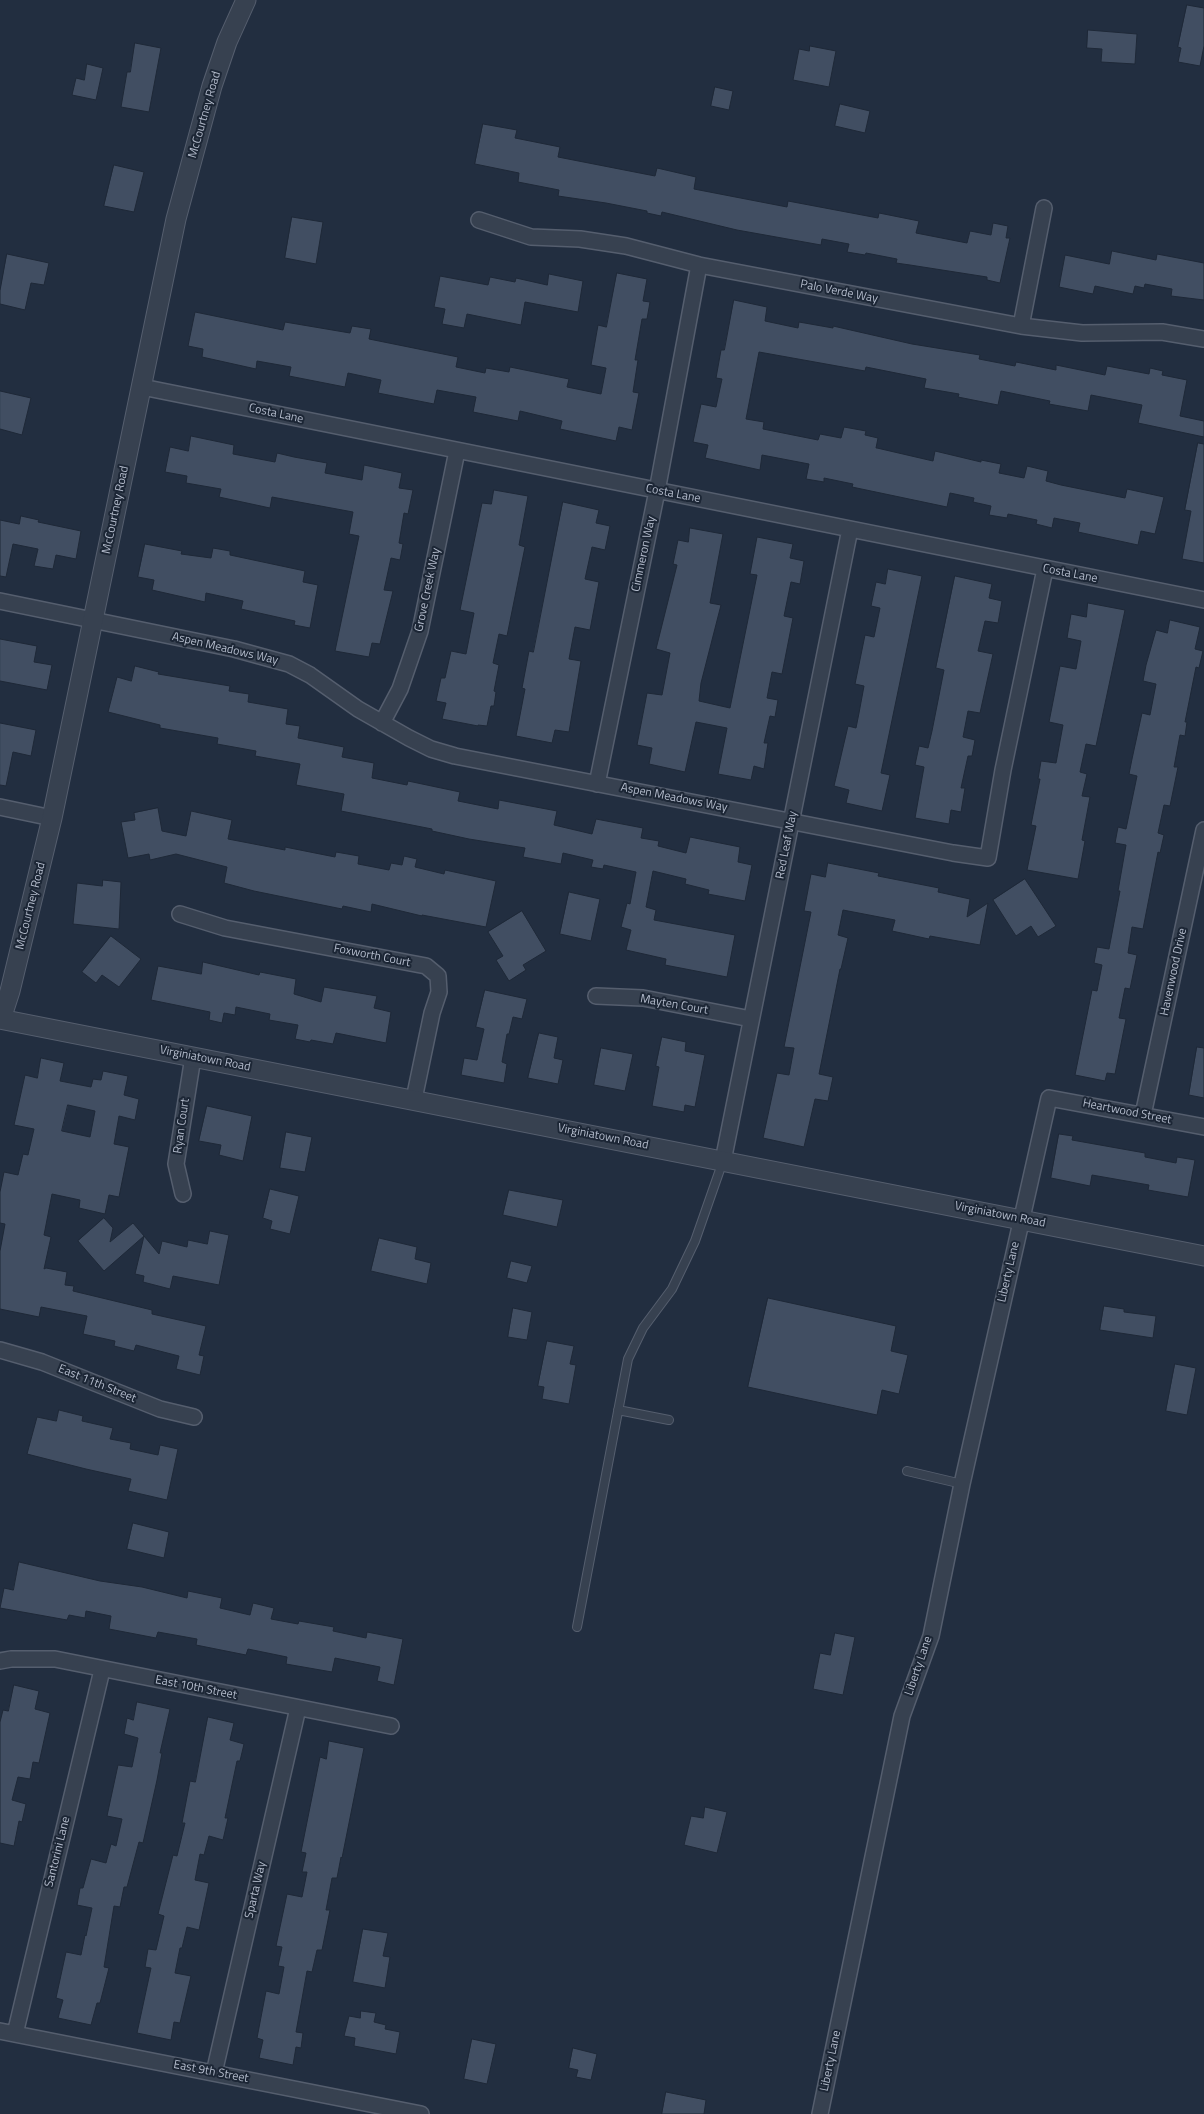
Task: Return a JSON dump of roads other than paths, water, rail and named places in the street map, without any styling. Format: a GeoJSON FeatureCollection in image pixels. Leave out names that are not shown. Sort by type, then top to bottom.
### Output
{"type":"FeatureCollection","features":[{"type":"Feature","properties":{"kind":"street","name":"McCourtney Road"},"geometry":{"type":"LineString","coordinates":[[0,1021],[10,991],[52,818],[176,219],[212,86],[227,42],[246,0]]}},
{"type":"Feature","properties":{"kind":"street"},"geometry":{"type":"LineString","coordinates":[[1021,326],[1044,208]]}},
{"type":"Feature","properties":{"kind":"street","name":"Palo Verde Way"},"geometry":{"type":"LineString","coordinates":[[479,220],[531,237],[580,239],[626,246],[699,265],[1021,326],[1082,333],[1162,332],[1204,339]]}},
{"type":"Feature","properties":{"kind":"street","name":"Cimmeron Way"},"geometry":{"type":"LineString","coordinates":[[597,784],[657,491],[699,265]]}},
{"type":"Feature","properties":{"kind":"street","name":"Costa Lane"},"geometry":{"type":"LineString","coordinates":[[142,387],[1204,600]]}},
{"type":"Feature","properties":{"kind":"street","name":"Grove Creek Way"},"geometry":{"type":"LineString","coordinates":[[382,723],[400,689],[420,631],[457,451]]}},
{"type":"Feature","properties":{"kind":"street","name":"Red Leaf Way"},"geometry":{"type":"LineString","coordinates":[[722,1161],[850,529]]}},
{"type":"Feature","properties":{"kind":"street","name":"Aspen Meadows Way"},"geometry":{"type":"LineString","coordinates":[[0,602],[234,649],[289,664],[310,675],[382,723],[431,749],[455,756],[953,853],[988,858],[1003,770],[1045,569]]}},
{"type":"Feature","properties":{"kind":"street"},"geometry":{"type":"LineString","coordinates":[[0,807],[52,818]]}},
{"type":"Feature","properties":{"kind":"street","name":"Havenwood Drive"},"geometry":{"type":"LineString","coordinates":[[1143,1115],[1204,830]]}},
{"type":"Feature","properties":{"kind":"street","name":"Foxworth Court"},"geometry":{"type":"LineString","coordinates":[[180,914],[225,928],[426,966],[438,976],[439,992],[432,1013],[414,1099]]}},
{"type":"Feature","properties":{"kind":"street","name":"Mayten Court"},"geometry":{"type":"LineString","coordinates":[[596,996],[643,998],[751,1019]]}},
{"type":"Feature","properties":{"kind":"street","name":"Virginiatown Road"},"geometry":{"type":"LineString","coordinates":[[0,1021],[414,1099],[1204,1256]]}},
{"type":"Feature","properties":{"kind":"street","name":"Ryan Court"},"geometry":{"type":"LineString","coordinates":[[183,1194],[176,1164],[194,1057]]}},
{"type":"Feature","properties":{"kind":"street","name":"Heartwood Street"},"geometry":{"type":"LineString","coordinates":[[1049,1098],[1204,1128]]}},
{"type":"Feature","properties":{"kind":"street","name":"Liberty Lane"},"geometry":{"type":"LineString","coordinates":[[820,2114],[902,1716],[930,1636],[962,1484],[1049,1098]]}},
{"type":"Feature","properties":{"kind":"street","name":"East 11th Street"},"geometry":{"type":"LineString","coordinates":[[0,1350],[42,1362],[160,1409],[194,1417]]}},
{"type":"Feature","properties":{"kind":"street","name":"East 10th Street"},"geometry":{"type":"LineString","coordinates":[[0,1661],[11,1659],[55,1659],[102,1670],[391,1726]]}},
{"type":"Feature","properties":{"kind":"street","name":"Santorini Lane"},"geometry":{"type":"LineString","coordinates":[[7,2033],[102,1670]]}},
{"type":"Feature","properties":{"kind":"street","name":"Sparta Way"},"geometry":{"type":"LineString","coordinates":[[214,2073],[298,1708]]}},
{"type":"Feature","properties":{"kind":"street","name":"East 9th Street"},"geometry":{"type":"LineString","coordinates":[[7,2033],[421,2114]]}},
{"type":"Feature","properties":{"kind":"lane"},"geometry":{"type":"LineString","coordinates":[[577,1627],[628,1359],[643,1328],[672,1289],[695,1241],[722,1161]]}},
{"type":"Feature","properties":{"kind":"lane"},"geometry":{"type":"LineString","coordinates":[[618,1410],[669,1420]]}},
{"type":"Feature","properties":{"kind":"lane"},"geometry":{"type":"LineString","coordinates":[[907,1470],[962,1484]]}}]}
